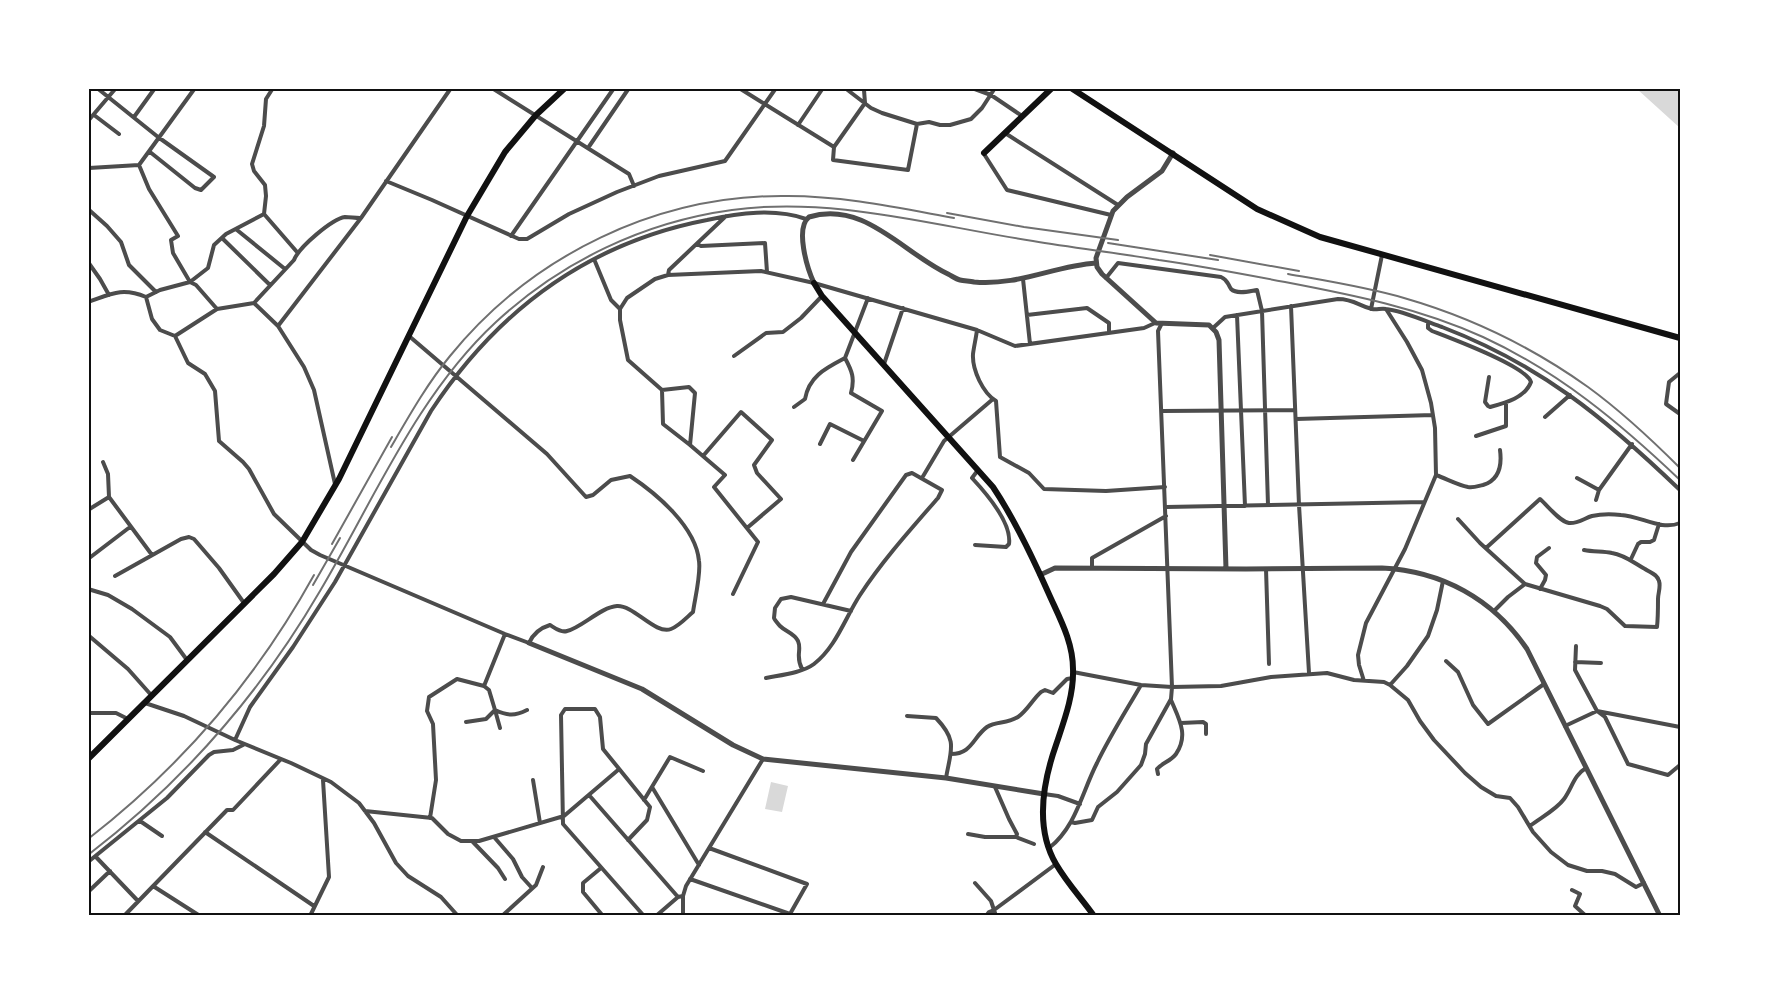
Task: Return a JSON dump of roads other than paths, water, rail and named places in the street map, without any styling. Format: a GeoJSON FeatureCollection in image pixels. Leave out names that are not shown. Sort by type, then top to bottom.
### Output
{"type":"FeatureCollection","features":[{"type":"Feature","properties":{"kind":"main road"},"geometry":{"type":"LineString","coordinates":[[88,759],[274,574],[302,542],[336,485],[467,216],[505,152],[536,115],[565,88]]}},
{"type":"Feature","properties":{"kind":"main road"},"geometry":{"type":"LineString","coordinates":[[984,153],[1052,88]]}},
{"type":"Feature","properties":{"kind":"main road"},"geometry":{"type":"LineString","coordinates":[[1071,88],[1257,209],[1290,225],[1320,237],[1382,255],[1680,338]]}},
{"type":"Feature","properties":{"kind":"main road"},"geometry":{"type":"LineString","coordinates":[[814,283],[822,296],[949,436],[1006,506],[1040,575],[1068,639],[1073,675],[1068,710],[1048,769],[1044,794],[1044,817],[1049,849],[1056,864],[1094,915]]}},
{"type":"Feature","properties":{"kind":"street"},"geometry":{"type":"LineString","coordinates":[[97,88],[213,177],[201,190],[195,188],[150,152]]}},
{"type":"Feature","properties":{"kind":"street"},"geometry":{"type":"LineString","coordinates":[[88,121],[116,88]]}},
{"type":"Feature","properties":{"kind":"street"},"geometry":{"type":"LineString","coordinates":[[134,117],[155,88]]}},
{"type":"Feature","properties":{"kind":"street"},"geometry":{"type":"LineString","coordinates":[[89,168],[139,165],[195,88]]}},
{"type":"Feature","properties":{"kind":"street"},"geometry":{"type":"LineString","coordinates":[[273,88],[266,99],[264,126],[252,164],[254,171],[265,185],[264,214],[297,252]]}},
{"type":"Feature","properties":{"kind":"street"},"geometry":{"type":"LineString","coordinates":[[278,326],[361,218],[451,88]]}},
{"type":"Feature","properties":{"kind":"street"},"geometry":{"type":"LineString","coordinates":[[492,88],[629,174],[634,186]]}},
{"type":"Feature","properties":{"kind":"street"},"geometry":{"type":"LineString","coordinates":[[511,236],[614,88]]}},
{"type":"Feature","properties":{"kind":"street"},"geometry":{"type":"LineString","coordinates":[[588,148],[629,88]]}},
{"type":"Feature","properties":{"kind":"street"},"geometry":{"type":"LineString","coordinates":[[739,88],[834,147]]}},
{"type":"Feature","properties":{"kind":"street"},"geometry":{"type":"LineString","coordinates":[[386,181],[511,236],[519,239],[527,238],[569,214],[634,186],[660,176],[724,161],[776,88]]}},
{"type":"Feature","properties":{"kind":"street"},"geometry":{"type":"LineString","coordinates":[[798,125],[822,88]]}},
{"type":"Feature","properties":{"kind":"street"},"geometry":{"type":"LineString","coordinates":[[845,88],[882,113],[917,124],[929,122],[940,125],[950,125],[971,119],[982,108],[995,88]]}},
{"type":"Feature","properties":{"kind":"street"},"geometry":{"type":"LineString","coordinates":[[866,88],[864,90],[865,103],[834,147],[833,160],[908,170],[917,124]]}},
{"type":"Feature","properties":{"kind":"street"},"geometry":{"type":"LineString","coordinates":[[972,88],[991,95],[1023,116]]}},
{"type":"Feature","properties":{"kind":"street"},"geometry":{"type":"LineString","coordinates":[[94,115],[119,135]]}},
{"type":"Feature","properties":{"kind":"street"},"geometry":{"type":"LineString","coordinates":[[1005,133],[1118,206]]}},
{"type":"Feature","properties":{"kind":"street"},"geometry":{"type":"LineString","coordinates":[[984,153],[1007,189],[1111,215]]}},
{"type":"Feature","properties":{"kind":"street"},"geometry":{"type":"LineString","coordinates":[[1159,323],[1106,278],[1099,271],[1096,263],[1097,253],[1111,215],[1118,206],[1162,171],[1173,153]]}},
{"type":"Feature","properties":{"kind":"street"},"geometry":{"type":"LineString","coordinates":[[139,165],[149,189],[178,236],[171,240],[173,253],[190,282],[196,285],[217,309]]}},
{"type":"Feature","properties":{"kind":"street"},"geometry":{"type":"LineString","coordinates":[[88,209],[121,242],[129,265],[156,292]]}},
{"type":"Feature","properties":{"kind":"street"},"geometry":{"type":"LineString","coordinates":[[235,740],[250,708],[309,624],[419,430],[455,377],[492,334],[521,307],[557,280],[594,259],[637,239],[698,220],[784,213],[806,219],[830,213],[860,220],[880,229],[921,258],[960,280],[1003,282],[1096,263]]}},
{"type":"Feature","properties":{"kind":"street"},"geometry":{"type":"LineString","coordinates":[[88,302],[122,291],[146,297],[190,282],[208,268],[214,245],[264,214]]}},
{"type":"Feature","properties":{"kind":"street"},"geometry":{"type":"LineString","coordinates":[[668,275],[669,270],[726,216]]}},
{"type":"Feature","properties":{"kind":"street"},"geometry":{"type":"LineString","coordinates":[[175,336],[217,309],[254,303],[294,260],[297,252],[324,229],[344,217],[361,218]]}},
{"type":"Feature","properties":{"kind":"street"},"geometry":{"type":"LineString","coordinates":[[806,219],[802,226],[804,248],[814,283]]}},
{"type":"Feature","properties":{"kind":"street"},"geometry":{"type":"LineString","coordinates":[[236,230],[285,269]]}},
{"type":"Feature","properties":{"kind":"street"},"geometry":{"type":"LineString","coordinates":[[222,238],[270,285]]}},
{"type":"Feature","properties":{"kind":"street"},"geometry":{"type":"LineString","coordinates":[[697,244],[701,246],[765,243],[766,272]]}},
{"type":"Feature","properties":{"kind":"street"},"geometry":{"type":"LineString","coordinates":[[1371,309],[1382,255]]}},
{"type":"Feature","properties":{"kind":"street"},"geometry":{"type":"LineString","coordinates":[[594,259],[611,300],[620,309]]}},
{"type":"Feature","properties":{"kind":"street"},"geometry":{"type":"LineString","coordinates":[[88,262],[109,295]]}},
{"type":"Feature","properties":{"kind":"street"},"geometry":{"type":"LineString","coordinates":[[1106,278],[1118,263],[1221,277],[1227,280],[1235,292],[1257,290],[1262,311],[1268,506]]}},
{"type":"Feature","properties":{"kind":"street"},"geometry":{"type":"LineString","coordinates":[[733,594],[758,542],[714,487],[725,475],[663,424],[662,390],[628,360],[620,309],[627,298],[655,279],[668,275],[766,272],[903,308],[977,330],[1015,346],[1144,328],[1159,323],[1201,324],[1213,328],[1219,340],[1226,569]]}},
{"type":"Feature","properties":{"kind":"street"},"geometry":{"type":"LineString","coordinates":[[1023,279],[1030,344]]}},
{"type":"Feature","properties":{"kind":"street"},"geometry":{"type":"LineString","coordinates":[[734,356],[766,333],[783,332],[801,318],[822,296]]}},
{"type":"Feature","properties":{"kind":"street"},"geometry":{"type":"LineString","coordinates":[[146,297],[152,319],[160,330],[175,336],[188,363],[205,374],[215,391],[219,441],[249,469],[274,514],[302,542],[320,555],[505,634],[642,689],[733,745],[763,759],[946,778],[1058,796],[1080,804]]}},
{"type":"Feature","properties":{"kind":"street"},"geometry":{"type":"LineString","coordinates":[[794,407],[805,399],[806,390],[819,372],[845,358],[868,298]]}},
{"type":"Feature","properties":{"kind":"street"},"geometry":{"type":"LineString","coordinates":[[1213,328],[1225,317],[1338,298],[1355,301],[1371,309],[1386,309],[1428,322],[1484,344],[1570,395],[1632,444],[1680,490]]}},
{"type":"Feature","properties":{"kind":"street"},"geometry":{"type":"LineString","coordinates":[[254,303],[278,326],[304,367],[314,390],[336,485]]}},
{"type":"Feature","properties":{"kind":"street"},"geometry":{"type":"LineString","coordinates":[[1291,306],[1302,568],[1309,673]]}},
{"type":"Feature","properties":{"kind":"street"},"geometry":{"type":"LineString","coordinates":[[884,364],[903,308]]}},
{"type":"Feature","properties":{"kind":"street"},"geometry":{"type":"LineString","coordinates":[[1027,315],[1087,308],[1109,323],[1109,333]]}},
{"type":"Feature","properties":{"kind":"street"},"geometry":{"type":"LineString","coordinates":[[1364,681],[1358,655],[1366,622],[1395,569],[1436,475],[1435,428],[1422,370],[1386,309]]}},
{"type":"Feature","properties":{"kind":"street"},"geometry":{"type":"LineString","coordinates":[[1238,315],[1245,506]]}},
{"type":"Feature","properties":{"kind":"street"},"geometry":{"type":"LineString","coordinates":[[1428,322],[1428,328],[1432,331],[1482,352],[1528,376],[1531,382],[1528,388],[1516,398],[1490,407],[1486,405],[1490,377]]}},
{"type":"Feature","properties":{"kind":"street"},"geometry":{"type":"LineString","coordinates":[[1071,822],[1092,820],[1098,807],[1117,792],[1141,765],[1146,744],[1171,699],[1159,323]]}},
{"type":"Feature","properties":{"kind":"street"},"geometry":{"type":"LineString","coordinates":[[977,330],[973,357],[981,385],[996,401],[1000,457],[1029,472],[1044,489],[1106,491],[1165,487]]}},
{"type":"Feature","properties":{"kind":"street"},"geometry":{"type":"LineString","coordinates":[[408,335],[547,454],[586,496],[592,495],[611,480],[630,476],[648,488],[675,514],[695,543],[700,562],[693,612],[672,629],[663,630],[618,606],[607,609],[566,632],[550,625],[545,627],[533,636],[530,643]]}},
{"type":"Feature","properties":{"kind":"street"},"geometry":{"type":"LineString","coordinates":[[845,358],[854,375],[851,393],[882,411],[853,460]]}},
{"type":"Feature","properties":{"kind":"street"},"geometry":{"type":"LineString","coordinates":[[1680,373],[1669,382],[1666,404],[1680,414]]}},
{"type":"Feature","properties":{"kind":"street"},"geometry":{"type":"LineString","coordinates":[[662,390],[689,387],[695,393],[690,445]]}},
{"type":"Feature","properties":{"kind":"street"},"geometry":{"type":"LineString","coordinates":[[1545,417],[1570,395]]}},
{"type":"Feature","properties":{"kind":"street"},"geometry":{"type":"LineString","coordinates":[[922,478],[944,441],[993,399]]}},
{"type":"Feature","properties":{"kind":"street"},"geometry":{"type":"LineString","coordinates":[[1476,436],[1506,426],[1506,403]]}},
{"type":"Feature","properties":{"kind":"street"},"geometry":{"type":"LineString","coordinates":[[1162,411],[1295,410]]}},
{"type":"Feature","properties":{"kind":"street"},"geometry":{"type":"LineString","coordinates":[[703,456],[741,412],[772,440],[754,465],[757,473],[781,499],[747,528]]}},
{"type":"Feature","properties":{"kind":"street"},"geometry":{"type":"LineString","coordinates":[[1296,419],[1433,415]]}},
{"type":"Feature","properties":{"kind":"street"},"geometry":{"type":"LineString","coordinates":[[820,444],[830,424],[864,441]]}},
{"type":"Feature","properties":{"kind":"street"},"geometry":{"type":"LineString","coordinates":[[1596,500],[1599,490],[1632,444]]}},
{"type":"Feature","properties":{"kind":"street"},"geometry":{"type":"LineString","coordinates":[[1436,475],[1475,488],[1490,483],[1496,477],[1502,460],[1500,450]]}},
{"type":"Feature","properties":{"kind":"street"},"geometry":{"type":"LineString","coordinates":[[103,462],[108,474],[109,497],[152,555]]}},
{"type":"Feature","properties":{"kind":"street"},"geometry":{"type":"LineString","coordinates":[[975,545],[1006,547],[1010,539],[992,502],[972,478],[978,470]]}},
{"type":"Feature","properties":{"kind":"street"},"geometry":{"type":"LineString","coordinates":[[766,678],[808,668],[823,655],[835,640],[860,595],[942,490],[912,473],[906,475],[850,552],[823,604]]}},
{"type":"Feature","properties":{"kind":"street"},"geometry":{"type":"LineString","coordinates":[[1578,478],[1599,490]]}},
{"type":"Feature","properties":{"kind":"street"},"geometry":{"type":"LineString","coordinates":[[88,510],[109,497]]}},
{"type":"Feature","properties":{"kind":"street"},"geometry":{"type":"LineString","coordinates":[[1486,548],[1540,499],[1568,523],[1601,515],[1623,515],[1673,526],[1680,523]]}},
{"type":"Feature","properties":{"kind":"street"},"geometry":{"type":"LineString","coordinates":[[1166,507],[1425,502]]}},
{"type":"Feature","properties":{"kind":"street"},"geometry":{"type":"LineString","coordinates":[[1092,569],[1092,558],[1166,516]]}},
{"type":"Feature","properties":{"kind":"street"},"geometry":{"type":"LineString","coordinates":[[1458,519],[1526,584],[1600,606],[1607,609],[1625,626],[1657,627],[1659,580],[1656,575],[1631,559],[1614,553],[1584,550]]}},
{"type":"Feature","properties":{"kind":"street"},"geometry":{"type":"LineString","coordinates":[[1631,559],[1638,544],[1654,540],[1659,524]]}},
{"type":"Feature","properties":{"kind":"street"},"geometry":{"type":"LineString","coordinates":[[88,559],[130,527]]}},
{"type":"Feature","properties":{"kind":"street"},"geometry":{"type":"LineString","coordinates":[[115,576],[181,539],[189,537],[194,539],[219,568],[244,603]]}},
{"type":"Feature","properties":{"kind":"street"},"geometry":{"type":"LineString","coordinates":[[1540,589],[1546,575],[1536,563],[1537,557],[1549,548]]}},
{"type":"Feature","properties":{"kind":"street"},"geometry":{"type":"LineString","coordinates":[[1040,575],[1055,568],[1395,569],[1420,573],[1465,590],[1494,611],[1532,657],[1660,915]]}},
{"type":"Feature","properties":{"kind":"street"},"geometry":{"type":"LineString","coordinates":[[1266,569],[1269,664]]}},
{"type":"Feature","properties":{"kind":"street"},"geometry":{"type":"LineString","coordinates":[[1390,684],[1407,666],[1428,636],[1437,610],[1443,580]]}},
{"type":"Feature","properties":{"kind":"street"},"geometry":{"type":"LineString","coordinates":[[1494,611],[1526,584]]}},
{"type":"Feature","properties":{"kind":"street"},"geometry":{"type":"LineString","coordinates":[[88,590],[108,595],[132,609],[171,637],[188,661]]}},
{"type":"Feature","properties":{"kind":"street"},"geometry":{"type":"LineString","coordinates":[[802,669],[799,663],[800,646],[797,639],[779,626],[774,618],[775,608],[781,599],[791,597],[851,611]]}},
{"type":"Feature","properties":{"kind":"street"},"geometry":{"type":"LineString","coordinates":[[484,686],[505,634]]}},
{"type":"Feature","properties":{"kind":"street"},"geometry":{"type":"LineString","coordinates":[[88,635],[128,669],[152,696]]}},
{"type":"Feature","properties":{"kind":"street"},"geometry":{"type":"LineString","coordinates":[[1576,646],[1575,670],[1597,711],[1605,717],[1628,765],[1668,775],[1680,765]]}},
{"type":"Feature","properties":{"kind":"street"},"geometry":{"type":"LineString","coordinates":[[1446,661],[1458,672],[1473,705],[1488,724],[1544,684]]}},
{"type":"Feature","properties":{"kind":"street"},"geometry":{"type":"LineString","coordinates":[[1575,662],[1601,663]]}},
{"type":"Feature","properties":{"kind":"street"},"geometry":{"type":"LineString","coordinates":[[951,754],[962,752],[984,729],[992,724],[1004,723],[1018,717],[1041,692],[1045,690],[1053,693],[1073,675],[1172,687],[1221,686],[1309,673],[1327,673],[1354,680],[1384,682],[1390,684],[1408,700],[1434,740],[1465,773],[1481,787],[1496,795],[1510,798],[1551,852],[1568,865],[1587,871],[1615,874],[1636,887],[1644,884]]}},
{"type":"Feature","properties":{"kind":"street"},"geometry":{"type":"LineString","coordinates":[[430,818],[436,780],[433,724],[427,711],[429,697],[457,679],[484,686],[489,690],[500,728]]}},
{"type":"Feature","properties":{"kind":"street"},"geometry":{"type":"LineString","coordinates":[[1049,849],[1071,822],[1096,764],[1141,685]]}},
{"type":"Feature","properties":{"kind":"street"},"geometry":{"type":"LineString","coordinates":[[1158,774],[1157,769],[1176,754],[1182,741],[1183,729],[1171,699]]}},
{"type":"Feature","properties":{"kind":"street"},"geometry":{"type":"LineString","coordinates":[[145,703],[184,716],[281,759],[323,779],[359,803],[374,823],[396,863],[408,876],[441,897],[458,915]]}},
{"type":"Feature","properties":{"kind":"street"},"geometry":{"type":"LineString","coordinates":[[628,840],[647,820],[650,807],[603,749],[600,717],[595,708],[565,709],[561,715],[563,824],[644,915]]}},
{"type":"Feature","properties":{"kind":"street"},"geometry":{"type":"LineString","coordinates":[[495,710],[506,715],[517,715],[527,710]]}},
{"type":"Feature","properties":{"kind":"street"},"geometry":{"type":"LineString","coordinates":[[466,722],[486,718],[495,710]]}},
{"type":"Feature","properties":{"kind":"street"},"geometry":{"type":"LineString","coordinates":[[1565,726],[1597,711],[1680,727]]}},
{"type":"Feature","properties":{"kind":"street"},"geometry":{"type":"LineString","coordinates":[[88,713],[116,713],[129,719]]}},
{"type":"Feature","properties":{"kind":"street"},"geometry":{"type":"LineString","coordinates":[[907,716],[936,718],[947,729],[952,744],[946,778]]}},
{"type":"Feature","properties":{"kind":"street"},"geometry":{"type":"LineString","coordinates":[[1181,723],[1203,722],[1206,724],[1206,734]]}},
{"type":"Feature","properties":{"kind":"street"},"geometry":{"type":"LineString","coordinates":[[88,862],[167,798],[209,755],[214,752],[233,750],[244,744]]}},
{"type":"Feature","properties":{"kind":"street"},"geometry":{"type":"LineString","coordinates":[[644,800],[670,757],[703,771]]}},
{"type":"Feature","properties":{"kind":"street"},"geometry":{"type":"LineString","coordinates":[[124,915],[226,810],[233,810],[281,759]]}},
{"type":"Feature","properties":{"kind":"street"},"geometry":{"type":"LineString","coordinates":[[656,915],[680,896],[763,759]]}},
{"type":"Feature","properties":{"kind":"street"},"geometry":{"type":"LineString","coordinates":[[1530,826],[1563,801],[1576,777],[1586,768]]}},
{"type":"Feature","properties":{"kind":"street"},"geometry":{"type":"LineString","coordinates":[[364,811],[432,818],[448,834],[461,841],[479,841],[564,816],[618,770]]}},
{"type":"Feature","properties":{"kind":"street"},"geometry":{"type":"LineString","coordinates":[[310,915],[329,877],[323,779]]}},
{"type":"Feature","properties":{"kind":"street"},"geometry":{"type":"LineString","coordinates":[[533,780],[540,823]]}},
{"type":"Feature","properties":{"kind":"street"},"geometry":{"type":"LineString","coordinates":[[995,786],[1017,834],[1016,837]]}},
{"type":"Feature","properties":{"kind":"street"},"geometry":{"type":"LineString","coordinates":[[652,787],[699,865]]}},
{"type":"Feature","properties":{"kind":"street"},"geometry":{"type":"LineString","coordinates":[[589,795],[680,896],[683,915]]}},
{"type":"Feature","properties":{"kind":"street"},"geometry":{"type":"LineString","coordinates":[[140,821],[162,836]]}},
{"type":"Feature","properties":{"kind":"street"},"geometry":{"type":"LineString","coordinates":[[205,832],[314,906]]}},
{"type":"Feature","properties":{"kind":"street"},"geometry":{"type":"LineString","coordinates":[[968,834],[985,837],[1016,837],[1034,844]]}},
{"type":"Feature","properties":{"kind":"street"},"geometry":{"type":"LineString","coordinates":[[494,837],[513,859],[522,877],[532,888]]}},
{"type":"Feature","properties":{"kind":"street"},"geometry":{"type":"LineString","coordinates":[[472,841],[498,868],[505,879]]}},
{"type":"Feature","properties":{"kind":"street"},"geometry":{"type":"LineString","coordinates":[[690,879],[790,915],[807,884],[709,848]]}},
{"type":"Feature","properties":{"kind":"street"},"geometry":{"type":"LineString","coordinates":[[96,857],[138,901]]}},
{"type":"Feature","properties":{"kind":"street"},"geometry":{"type":"LineString","coordinates":[[986,915],[1056,864]]}},
{"type":"Feature","properties":{"kind":"street"},"geometry":{"type":"LineString","coordinates":[[502,915],[536,885],[543,867]]}},
{"type":"Feature","properties":{"kind":"street"},"geometry":{"type":"LineString","coordinates":[[601,868],[583,883],[583,892],[603,915]]}},
{"type":"Feature","properties":{"kind":"street"},"geometry":{"type":"LineString","coordinates":[[88,892],[110,871]]}},
{"type":"Feature","properties":{"kind":"street"},"geometry":{"type":"LineString","coordinates":[[975,883],[991,901],[996,915]]}},
{"type":"Feature","properties":{"kind":"street"},"geometry":{"type":"LineString","coordinates":[[153,885],[200,915]]}},
{"type":"Feature","properties":{"kind":"street"},"geometry":{"type":"LineString","coordinates":[[1572,890],[1580,894],[1575,906],[1586,915]]}},
{"type":"Feature","properties":{"kind":"railway"},"geometry":{"type":"LineString","coordinates":[[391,447],[434,378],[450,356],[483,320],[519,288],[559,260],[601,237],[646,219],[692,206],[740,198],[788,196],[851,200],[954,218]]}},
{"type":"Feature","properties":{"kind":"railway"},"geometry":{"type":"LineString","coordinates":[[88,855],[123,827],[187,767],[245,701],[297,629],[420,415],[468,351],[521,300],[576,263],[636,235],[699,216],[732,210],[770,207],[846,210],[1049,244],[1206,267],[1361,297],[1410,310],[1483,337],[1537,366],[1588,400],[1680,480]]}},
{"type":"Feature","properties":{"kind":"railway"},"geometry":{"type":"LineString","coordinates":[[947,213],[1024,227],[1118,240]]}},
{"type":"Feature","properties":{"kind":"railway"},"geometry":{"type":"LineString","coordinates":[[1108,243],[1218,260]]}},
{"type":"Feature","properties":{"kind":"railway"},"geometry":{"type":"LineString","coordinates":[[1210,255],[1299,271]]}},
{"type":"Feature","properties":{"kind":"railway"},"geometry":{"type":"LineString","coordinates":[[1288,274],[1361,287],[1404,298],[1453,314],[1523,346],[1588,387],[1636,426],[1680,468]]}},
{"type":"Feature","properties":{"kind":"railway"},"geometry":{"type":"LineString","coordinates":[[332,544],[392,437]]}},
{"type":"Feature","properties":{"kind":"railway"},"geometry":{"type":"LineString","coordinates":[[313,585],[340,538]]}},
{"type":"Feature","properties":{"kind":"railway"},"geometry":{"type":"LineString","coordinates":[[88,839],[155,782],[214,719],[268,650],[314,575]]}}]}
